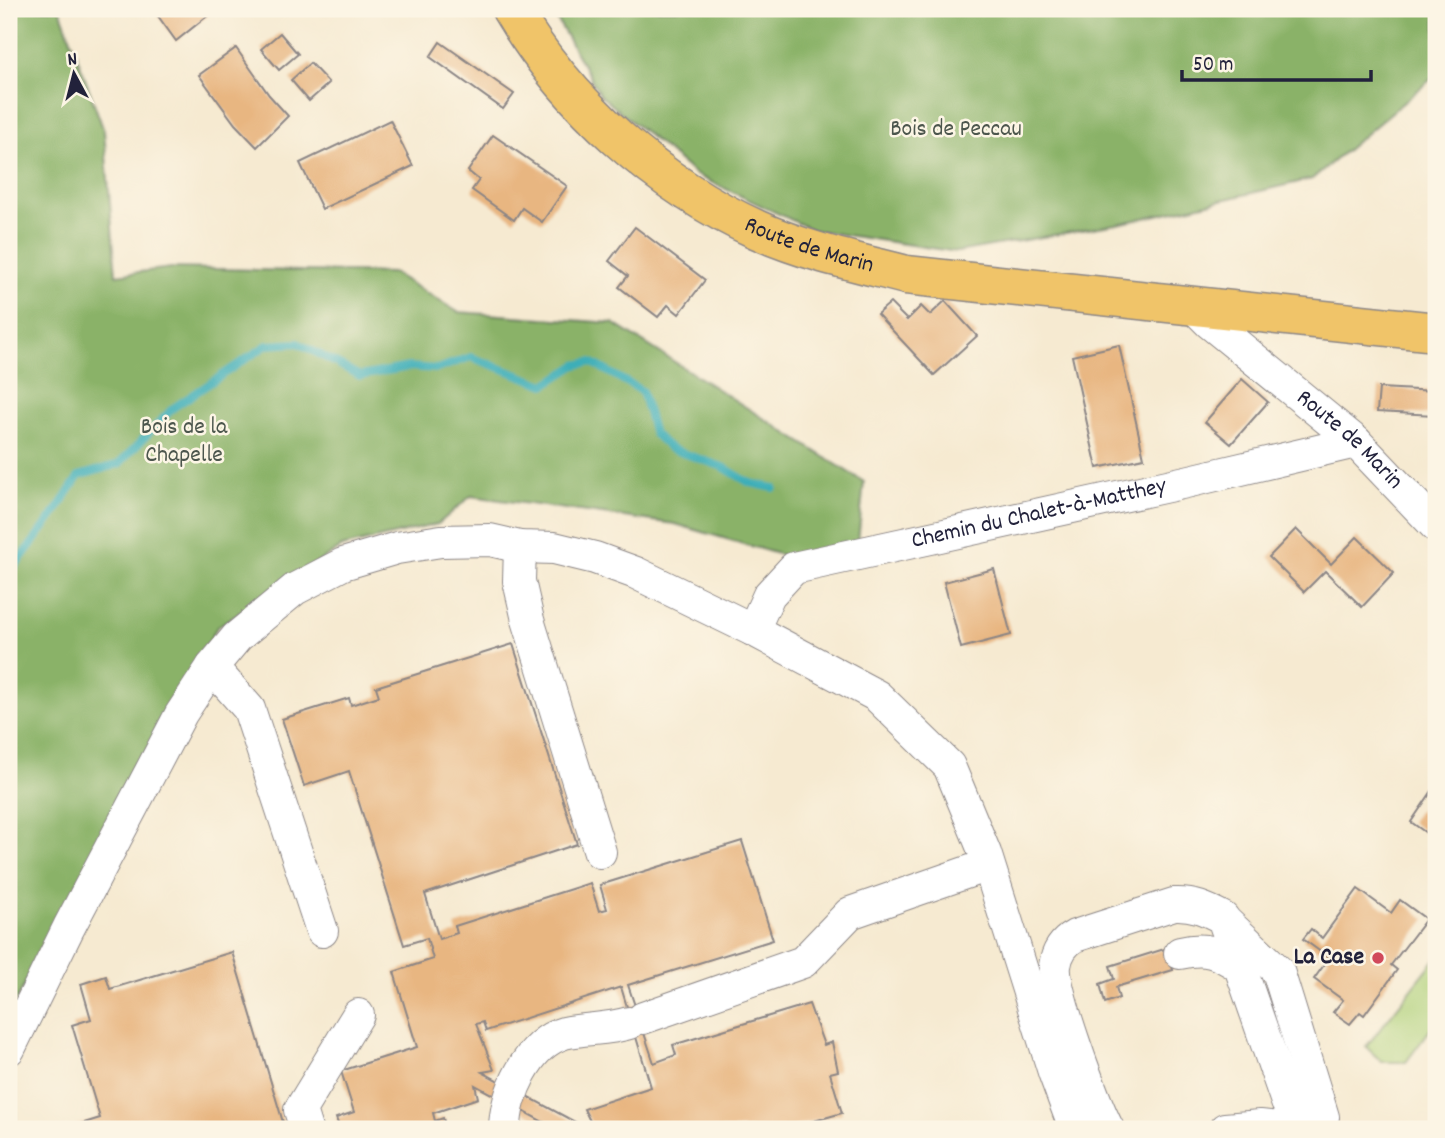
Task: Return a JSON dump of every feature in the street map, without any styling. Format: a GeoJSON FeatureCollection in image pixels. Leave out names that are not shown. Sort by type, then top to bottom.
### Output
{"type":"FeatureCollection","features":[{"type":"Feature","properties":{"kind":"main road","name":"Route de Marin"},"geometry":{"type":"LineString","coordinates":[[511,9],[556,72],[594,115],[639,156],[711,206],[760,231],[823,254],[906,275],[1436,332]]}},
{"type":"Feature","properties":{"kind":"street","name":"Route de Marin"},"geometry":{"type":"LineString","coordinates":[[1192,306],[1356,442],[1436,526]]}},
{"type":"Feature","properties":{"kind":"street","name":"Chemin du Chalet-à-Matthey"},"geometry":{"type":"LineString","coordinates":[[753,630],[769,595],[794,568],[1356,442]]}},
{"type":"Feature","properties":{"kind":"street"},"geometry":{"type":"LineString","coordinates":[[9,1049],[181,714],[212,667],[237,637],[295,589],[343,564],[397,548],[441,541],[490,540],[520,547],[554,548],[595,558],[636,573],[753,630],[877,696],[949,766],[988,865],[1054,1072],[1076,1129]]}},
{"type":"Feature","properties":{"kind":"street"},"geometry":{"type":"LineString","coordinates":[[520,547],[519,581],[528,620],[600,852]]}},
{"type":"Feature","properties":{"kind":"street"},"geometry":{"type":"LineString","coordinates":[[212,667],[249,709],[322,931]]}},
{"type":"Feature","properties":{"kind":"street"},"geometry":{"type":"LineString","coordinates":[[505,1129],[505,1112],[514,1086],[537,1049],[563,1033],[612,1029],[803,962],[850,913],[988,865]]}},
{"type":"Feature","properties":{"kind":"street"},"geometry":{"type":"LineString","coordinates":[[1108,1129],[1056,982],[1055,967],[1059,951],[1075,936],[1174,904],[1186,903],[1204,908],[1223,918],[1278,971],[1313,1123]]}},
{"type":"Feature","properties":{"kind":"street"},"geometry":{"type":"LineString","coordinates":[[1223,918],[1287,1102],[1313,1123]]}},
{"type":"Feature","properties":{"kind":"street"},"geometry":{"type":"LineString","coordinates":[[1180,953],[1193,950],[1218,952],[1239,966]]}},
{"type":"Feature","properties":{"kind":"street"},"geometry":{"type":"LineString","coordinates":[[306,1129],[300,1110],[358,1015]]}},
{"type":"Feature","properties":{"kind":"green space","name":"Bois de la Chapelle"},"geometry":{"type":"Polygon","coordinates":[[[9,9],[60,9],[104,131],[116,275],[171,268],[393,273],[458,312],[613,323],[864,482],[858,542],[788,557],[675,524],[471,496],[438,524],[342,547],[217,627],[9,1014],[9,9]]]}},
{"type":"Feature","properties":{"kind":"green space","name":"Bois de Peccau"},"geometry":{"type":"Polygon","coordinates":[[[551,9],[1436,9],[1436,75],[1312,179],[1122,223],[957,252],[813,230],[696,175],[600,95],[551,9]]]}},
{"type":"Feature","properties":{"kind":"green space"},"geometry":{"type":"Polygon","coordinates":[[[1436,958],[1436,1022],[1406,1062],[1382,1062],[1366,1047],[1436,958]]]}},
{"type":"Feature","properties":{"kind":"building"},"geometry":{"type":"Polygon","coordinates":[[[153,9],[208,9],[211,13],[176,41],[153,9]]]}},
{"type":"Feature","properties":{"kind":"building"},"geometry":{"type":"Polygon","coordinates":[[[280,33],[298,54],[279,70],[261,49],[280,33]]]}},
{"type":"Feature","properties":{"kind":"building"},"geometry":{"type":"Polygon","coordinates":[[[440,42],[514,94],[503,109],[430,57],[440,42]]]}},
{"type":"Feature","properties":{"kind":"building"},"geometry":{"type":"Polygon","coordinates":[[[236,48],[269,95],[288,116],[257,147],[235,124],[199,75],[236,48]]]}},
{"type":"Feature","properties":{"kind":"building"},"geometry":{"type":"Polygon","coordinates":[[[310,63],[329,83],[309,101],[291,80],[310,63]]]}},
{"type":"Feature","properties":{"kind":"building"},"geometry":{"type":"Polygon","coordinates":[[[390,120],[413,166],[322,209],[300,163],[390,120]]]}},
{"type":"Feature","properties":{"kind":"building"},"geometry":{"type":"Polygon","coordinates":[[[493,135],[567,186],[542,222],[522,208],[514,220],[472,190],[479,180],[468,171],[493,135]]]}},
{"type":"Feature","properties":{"kind":"building"},"geometry":{"type":"Polygon","coordinates":[[[635,227],[705,280],[679,314],[668,305],[658,317],[619,287],[628,276],[609,261],[635,227]]]}},
{"type":"Feature","properties":{"kind":"building"},"geometry":{"type":"Polygon","coordinates":[[[945,301],[977,336],[934,375],[877,314],[890,303],[907,320],[921,306],[930,315],[945,301]]]}},
{"type":"Feature","properties":{"kind":"building"},"geometry":{"type":"Polygon","coordinates":[[[1119,345],[1144,458],[1097,468],[1072,356],[1119,345]]]}},
{"type":"Feature","properties":{"kind":"building"},"geometry":{"type":"Polygon","coordinates":[[[1242,379],[1268,402],[1231,444],[1205,422],[1242,379]]]}},
{"type":"Feature","properties":{"kind":"building"},"geometry":{"type":"Polygon","coordinates":[[[1379,388],[1436,391],[1435,415],[1377,412],[1379,388]]]}},
{"type":"Feature","properties":{"kind":"building"},"geometry":{"type":"Polygon","coordinates":[[[1296,529],[1331,564],[1357,537],[1394,573],[1362,607],[1325,571],[1304,592],[1269,557],[1296,529]]]}},
{"type":"Feature","properties":{"kind":"building"},"geometry":{"type":"Polygon","coordinates":[[[994,569],[1011,635],[961,648],[944,582],[994,569]]]}},
{"type":"Feature","properties":{"kind":"building"},"geometry":{"type":"Polygon","coordinates":[[[513,644],[577,844],[425,894],[439,939],[457,933],[455,926],[590,883],[599,911],[607,909],[600,885],[742,841],[773,940],[628,985],[654,1063],[676,1055],[673,1045],[809,1004],[824,1045],[832,1042],[838,1071],[830,1073],[842,1113],[786,1129],[594,1129],[584,1109],[651,1087],[621,987],[486,1031],[483,1022],[476,1024],[494,1070],[482,1072],[588,1129],[556,1129],[475,1085],[478,1098],[433,1113],[435,1121],[443,1118],[446,1129],[340,1129],[336,1118],[354,1112],[341,1071],[417,1047],[394,972],[433,959],[427,938],[404,945],[349,771],[304,786],[282,719],[349,698],[351,705],[379,696],[376,687],[513,644]]]}},
{"type":"Feature","properties":{"kind":"building"},"geometry":{"type":"Polygon","coordinates":[[[1436,785],[1436,840],[1411,822],[1436,785]]]}},
{"type":"Feature","properties":{"kind":"building"},"geometry":{"type":"Polygon","coordinates":[[[1358,889],[1391,913],[1400,900],[1426,919],[1391,965],[1397,970],[1364,1015],[1360,1012],[1350,1024],[1333,1012],[1343,1000],[1314,979],[1329,958],[1303,939],[1311,929],[1322,938],[1358,889]]]}},
{"type":"Feature","properties":{"kind":"building"},"geometry":{"type":"Polygon","coordinates":[[[1177,945],[1171,963],[1173,970],[1116,987],[1119,998],[1105,1003],[1100,984],[1114,979],[1110,966],[1177,945]]]}},
{"type":"Feature","properties":{"kind":"building"},"geometry":{"type":"Polygon","coordinates":[[[232,952],[285,1129],[65,1129],[100,1118],[72,1025],[91,1019],[81,984],[106,976],[110,989],[232,952]]]}},
{"type":"Feature","properties":{"kind":"waterway"},"geometry":{"type":"LineString","coordinates":[[9,574],[79,476],[119,464],[173,408],[267,345],[298,343],[360,376],[409,367],[437,369],[471,357],[545,385],[576,365],[591,362],[642,391],[654,434],[671,449],[723,467],[750,483],[774,488]]}},
{"type":"Feature","properties":{"kind":"place","name":"La Case"},"geometry":{"type":"Point","coordinates":[1378,958]}}]}
